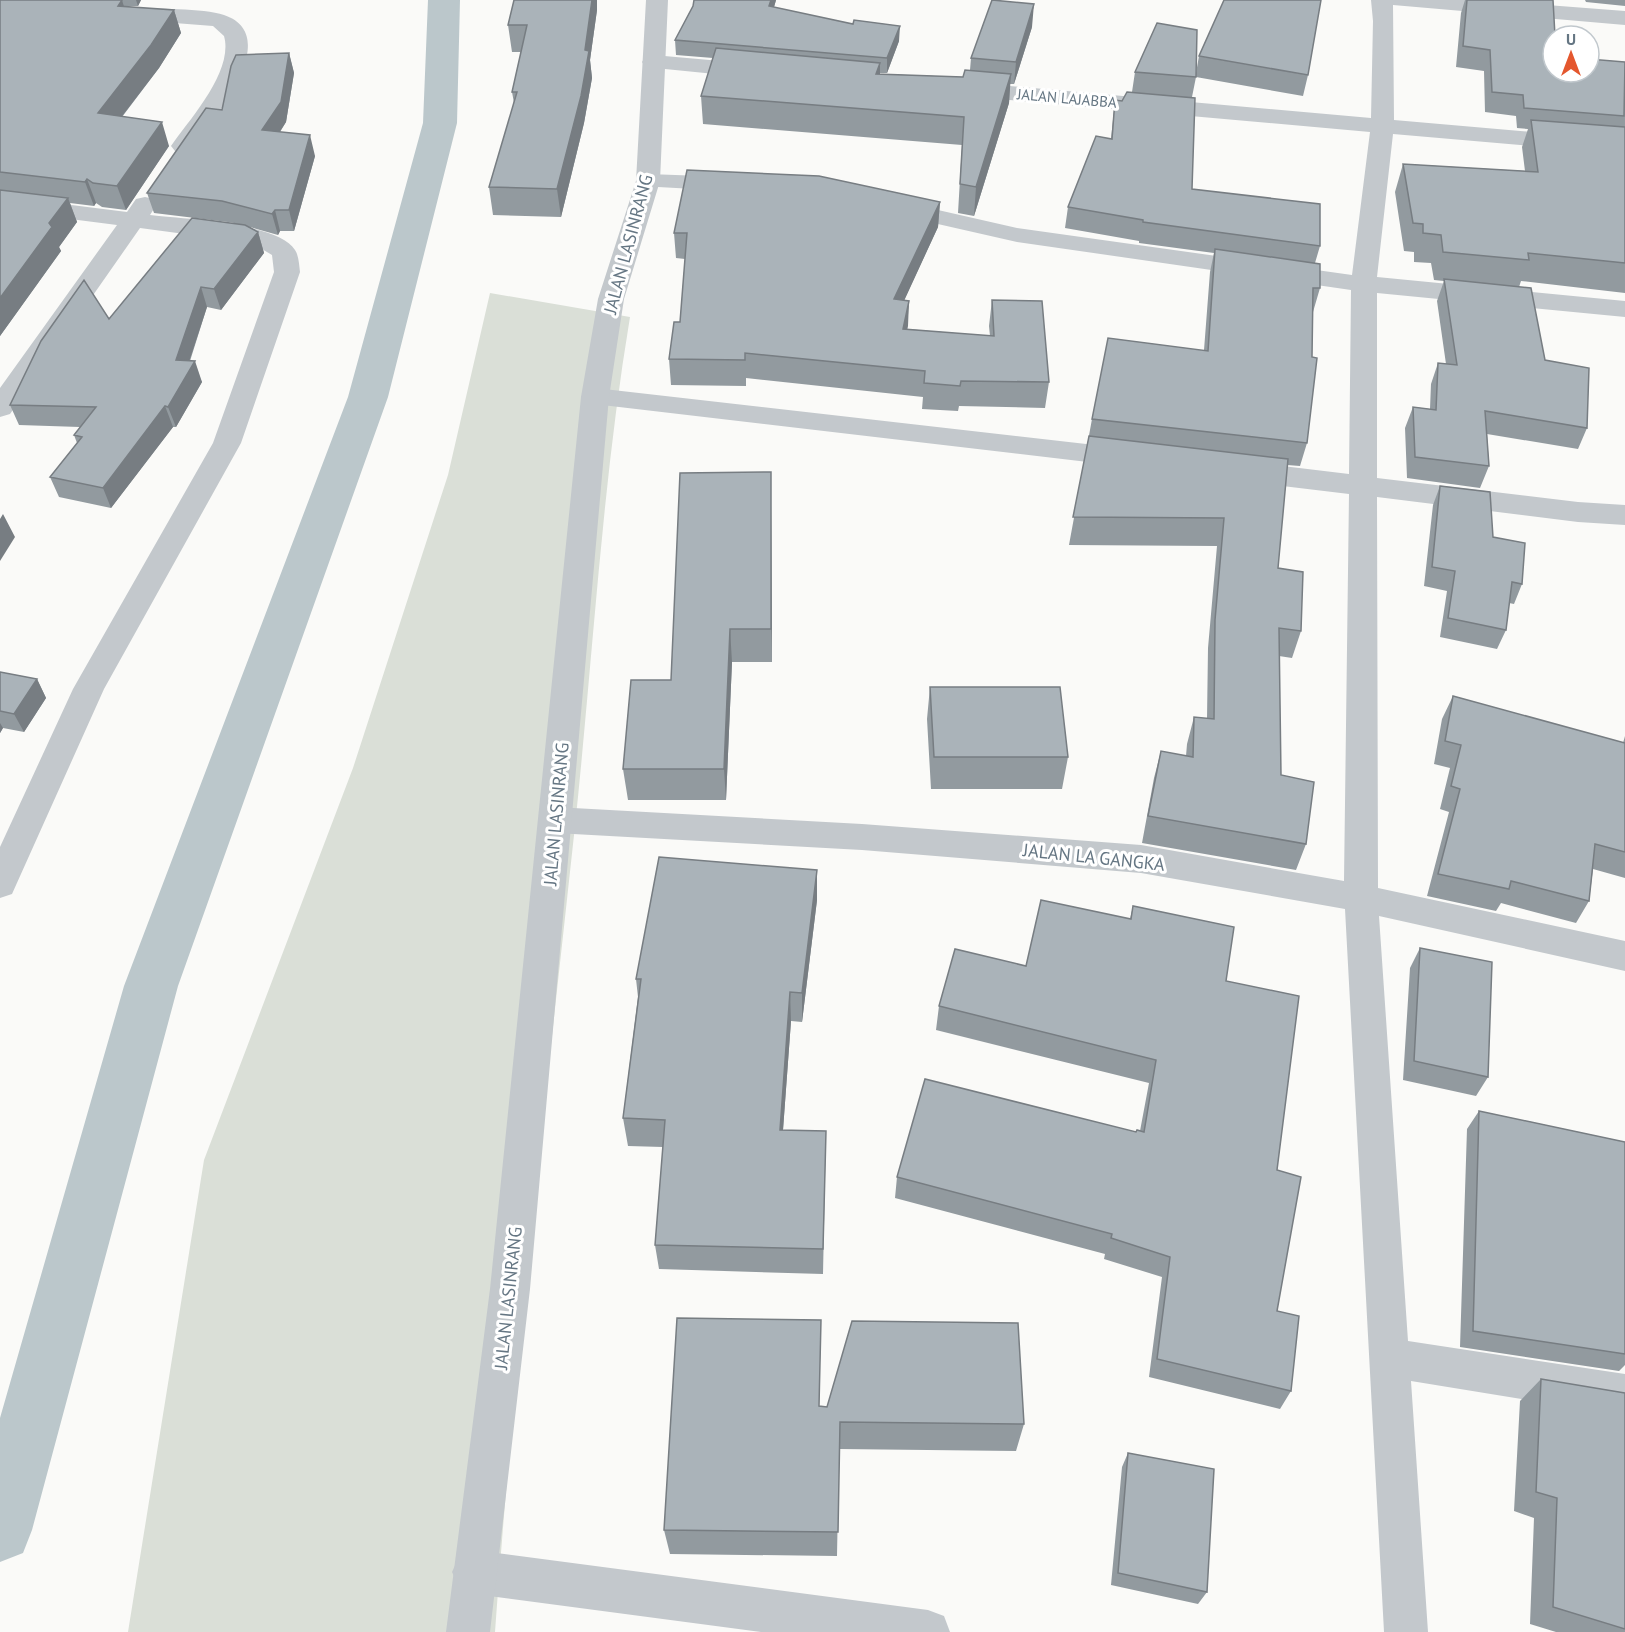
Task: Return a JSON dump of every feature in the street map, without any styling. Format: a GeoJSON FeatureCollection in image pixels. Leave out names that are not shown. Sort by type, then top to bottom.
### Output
{"type":"FeatureCollection","features":[{"type":"Feature","properties":{"kind":"street","name":"JALAN LASINRANG"},"geometry":{"type":"LineString","coordinates":[[468,1632],[510,1289],[595,397],[611,299],[648,181],[652,62],[657,0]]}},
{"type":"Feature","properties":{"kind":"street"},"geometry":{"type":"LineString","coordinates":[[1382,0],[1384,21],[1382,126],[1364,284],[1361,898],[1406,1632]]}},
{"type":"Feature","properties":{"kind":"street"},"geometry":{"type":"LineString","coordinates":[[1400,0],[1625,18]]}},
{"type":"Feature","properties":{"kind":"street"},"geometry":{"type":"LineString","coordinates":[[0,408],[134,220],[222,89],[233,66],[237,43],[235,36],[228,25],[218,20],[105,12]]}},
{"type":"Feature","properties":{"kind":"street"},"geometry":{"type":"LineString","coordinates":[[652,62],[782,73]]}},
{"type":"Feature","properties":{"kind":"street","name":"JALAN LAJABBA"},"geometry":{"type":"LineString","coordinates":[[947,88],[1625,147]]}},
{"type":"Feature","properties":{"kind":"street"},"geometry":{"type":"LineString","coordinates":[[648,181],[752,185]]}},
{"type":"Feature","properties":{"kind":"street"},"geometry":{"type":"LineString","coordinates":[[0,203],[258,236],[284,252],[287,272],[227,443],[89,689],[0,884]]}},
{"type":"Feature","properties":{"kind":"street"},"geometry":{"type":"LineString","coordinates":[[873,203],[1017,235],[1364,284],[1625,309]]}},
{"type":"Feature","properties":{"kind":"street"},"geometry":{"type":"LineString","coordinates":[[595,397],[1151,461]]}},
{"type":"Feature","properties":{"kind":"street"},"geometry":{"type":"LineString","coordinates":[[1210,468],[1578,512],[1625,515]]}},
{"type":"Feature","properties":{"kind":"street","name":"JALAN LA GANGKA"},"geometry":{"type":"LineString","coordinates":[[555,820],[862,837],[1142,859],[1361,898],[1625,956]]}},
{"type":"Feature","properties":{"kind":"street"},"geometry":{"type":"LineString","coordinates":[[1390,1358],[1625,1395]]}},
{"type":"Feature","properties":{"kind":"street"},"geometry":{"type":"LineString","coordinates":[[474,1572],[928,1632]]}},
{"type":"Feature","properties":{"kind":"shaded area"},"geometry":{"type":"Polygon","coordinates":[[[490,293],[630,317],[605,507],[575,826],[521,1329],[495,1632],[128,1632],[204,1160],[353,768],[448,475],[490,293]]]}},
{"type":"Feature","properties":{"kind":"building"},"geometry":{"type":"Polygon","coordinates":[[[0,0],[122,0],[118,6],[174,10],[151,45],[98,113],[162,122],[117,186],[93,183],[87,179],[85,182],[0,172],[0,0]]]}},
{"type":"Feature","properties":{"kind":"building"},"geometry":{"type":"Polygon","coordinates":[[[514,0],[592,0],[585,50],[589,51],[581,96],[557,189],[489,187],[517,92],[512,92],[527,25],[508,25],[514,0]]]}},
{"type":"Feature","properties":{"kind":"building"},"geometry":{"type":"Polygon","coordinates":[[[694,0],[771,0],[769,6],[853,24],[854,20],[900,26],[887,58],[675,40],[694,0]]]}},
{"type":"Feature","properties":{"kind":"building"},"geometry":{"type":"Polygon","coordinates":[[[992,0],[1034,4],[1016,62],[971,58],[992,0]]]}},
{"type":"Feature","properties":{"kind":"building"},"geometry":{"type":"Polygon","coordinates":[[[1224,0],[1321,0],[1308,75],[1199,56],[1224,0]]]}},
{"type":"Feature","properties":{"kind":"building"},"geometry":{"type":"Polygon","coordinates":[[[1467,0],[1553,0],[1554,24],[1541,24],[1541,84],[1601,84],[1601,60],[1625,62],[1624,116],[1524,108],[1523,95],[1492,92],[1490,50],[1463,46],[1467,0]]]}},
{"type":"Feature","properties":{"kind":"building"},"geometry":{"type":"Polygon","coordinates":[[[1157,23],[1197,30],[1196,77],[1135,72],[1157,23]]]}},
{"type":"Feature","properties":{"kind":"building"},"geometry":{"type":"Polygon","coordinates":[[[716,48],[880,63],[876,74],[963,77],[965,70],[1011,74],[976,187],[960,184],[964,117],[701,96],[716,48]]]}},
{"type":"Feature","properties":{"kind":"building"},"geometry":{"type":"Polygon","coordinates":[[[289,53],[281,102],[262,130],[310,135],[289,210],[275,210],[272,214],[222,201],[147,193],[206,108],[222,110],[231,66],[236,55],[289,53]]]}},
{"type":"Feature","properties":{"kind":"building"},"geometry":{"type":"Polygon","coordinates":[[[1127,92],[1195,98],[1192,189],[1320,204],[1320,246],[1143,222],[1143,220],[1068,207],[1096,136],[1112,139],[1115,100],[1122,101],[1127,92]]]}},
{"type":"Feature","properties":{"kind":"building"},"geometry":{"type":"Polygon","coordinates":[[[1531,120],[1625,127],[1625,263],[1528,253],[1529,260],[1443,252],[1441,235],[1423,233],[1423,224],[1413,223],[1403,164],[1538,172],[1531,120]]]}},
{"type":"Feature","properties":{"kind":"building"},"geometry":{"type":"Polygon","coordinates":[[[687,170],[819,176],[940,202],[894,299],[909,301],[903,329],[994,336],[992,300],[1042,301],[1049,382],[961,381],[960,386],[924,383],[925,371],[745,353],[745,360],[669,359],[674,322],[680,322],[687,233],[674,233],[687,170]]]}},
{"type":"Feature","properties":{"kind":"building"},"geometry":{"type":"Polygon","coordinates":[[[0,190],[68,198],[49,223],[52,227],[0,298],[0,190]]]}},
{"type":"Feature","properties":{"kind":"building"},"geometry":{"type":"Polygon","coordinates":[[[192,218],[245,225],[258,232],[214,289],[201,287],[176,360],[195,361],[168,407],[165,406],[103,488],[50,477],[82,437],[74,435],[96,407],[10,405],[41,341],[84,280],[109,319],[192,218]]]}},
{"type":"Feature","properties":{"kind":"building"},"geometry":{"type":"Polygon","coordinates":[[[1215,249],[1320,264],[1320,288],[1313,288],[1312,357],[1317,358],[1307,443],[1092,419],[1108,338],[1208,351],[1215,249]]]}},
{"type":"Feature","properties":{"kind":"building"},"geometry":{"type":"Polygon","coordinates":[[[1444,279],[1531,288],[1545,360],[1589,368],[1587,428],[1485,411],[1489,466],[1415,457],[1413,407],[1436,410],[1438,363],[1457,365],[1444,279]]]}},
{"type":"Feature","properties":{"kind":"building"},"geometry":{"type":"Polygon","coordinates":[[[1089,436],[1288,459],[1278,568],[1303,572],[1301,631],[1279,628],[1281,775],[1314,782],[1306,844],[1148,816],[1161,751],[1193,757],[1194,717],[1214,719],[1215,620],[1224,518],[1073,517],[1089,436]]]}},
{"type":"Feature","properties":{"kind":"building"},"geometry":{"type":"Polygon","coordinates":[[[771,472],[771,629],[730,629],[724,769],[623,769],[631,680],[671,680],[680,473],[771,472]]]}},
{"type":"Feature","properties":{"kind":"building"},"geometry":{"type":"Polygon","coordinates":[[[1440,486],[1490,492],[1493,537],[1525,543],[1522,584],[1512,582],[1506,630],[1448,618],[1455,571],[1432,567],[1440,486]]]}},
{"type":"Feature","properties":{"kind":"building"},"geometry":{"type":"Polygon","coordinates":[[[0,672],[37,679],[14,714],[0,711],[0,672]]]}},
{"type":"Feature","properties":{"kind":"building"},"geometry":{"type":"Polygon","coordinates":[[[930,687],[1060,687],[1068,757],[934,757],[930,687]]]}},
{"type":"Feature","properties":{"kind":"building"},"geometry":{"type":"Polygon","coordinates":[[[1453,696],[1625,743],[1625,852],[1595,844],[1589,901],[1511,881],[1509,889],[1438,874],[1460,789],[1451,786],[1461,745],[1445,741],[1453,696]]]}},
{"type":"Feature","properties":{"kind":"building"},"geometry":{"type":"Polygon","coordinates":[[[659,857],[817,870],[802,993],[790,992],[780,1130],[826,1131],[823,1249],[655,1245],[665,1120],[623,1118],[641,979],[636,979],[659,857]]]}},
{"type":"Feature","properties":{"kind":"building"},"geometry":{"type":"Polygon","coordinates":[[[1041,900],[1131,919],[1133,906],[1234,927],[1226,981],[1299,996],[1277,1170],[1301,1177],[1277,1311],[1299,1316],[1291,1391],[1157,1359],[1170,1257],[1111,1238],[1112,1234],[897,1177],[925,1079],[1136,1132],[1137,1130],[1144,1132],[1156,1060],[939,1006],[955,949],[1026,966],[1041,900]]]}},
{"type":"Feature","properties":{"kind":"building"},"geometry":{"type":"Polygon","coordinates":[[[1420,948],[1492,962],[1488,1077],[1414,1061],[1420,948]]]}},
{"type":"Feature","properties":{"kind":"building"},"geometry":{"type":"Polygon","coordinates":[[[1479,1111],[1625,1142],[1625,1354],[1473,1331],[1479,1111]]]}},
{"type":"Feature","properties":{"kind":"building"},"geometry":{"type":"Polygon","coordinates":[[[677,1318],[821,1320],[819,1406],[827,1407],[852,1321],[1018,1323],[1024,1424],[840,1422],[838,1532],[664,1530],[677,1318]]]}},
{"type":"Feature","properties":{"kind":"building"},"geometry":{"type":"Polygon","coordinates":[[[1541,1379],[1625,1393],[1625,1629],[1553,1607],[1557,1498],[1536,1492],[1541,1379]]]}},
{"type":"Feature","properties":{"kind":"building"},"geometry":{"type":"Polygon","coordinates":[[[1128,1453],[1214,1469],[1207,1592],[1118,1573],[1128,1453]]]}},
{"type":"Feature","properties":{"kind":"waterway"},"geometry":{"type":"LineString","coordinates":[[0,1530],[151,986],[368,397],[440,123],[444,0]]}}]}
